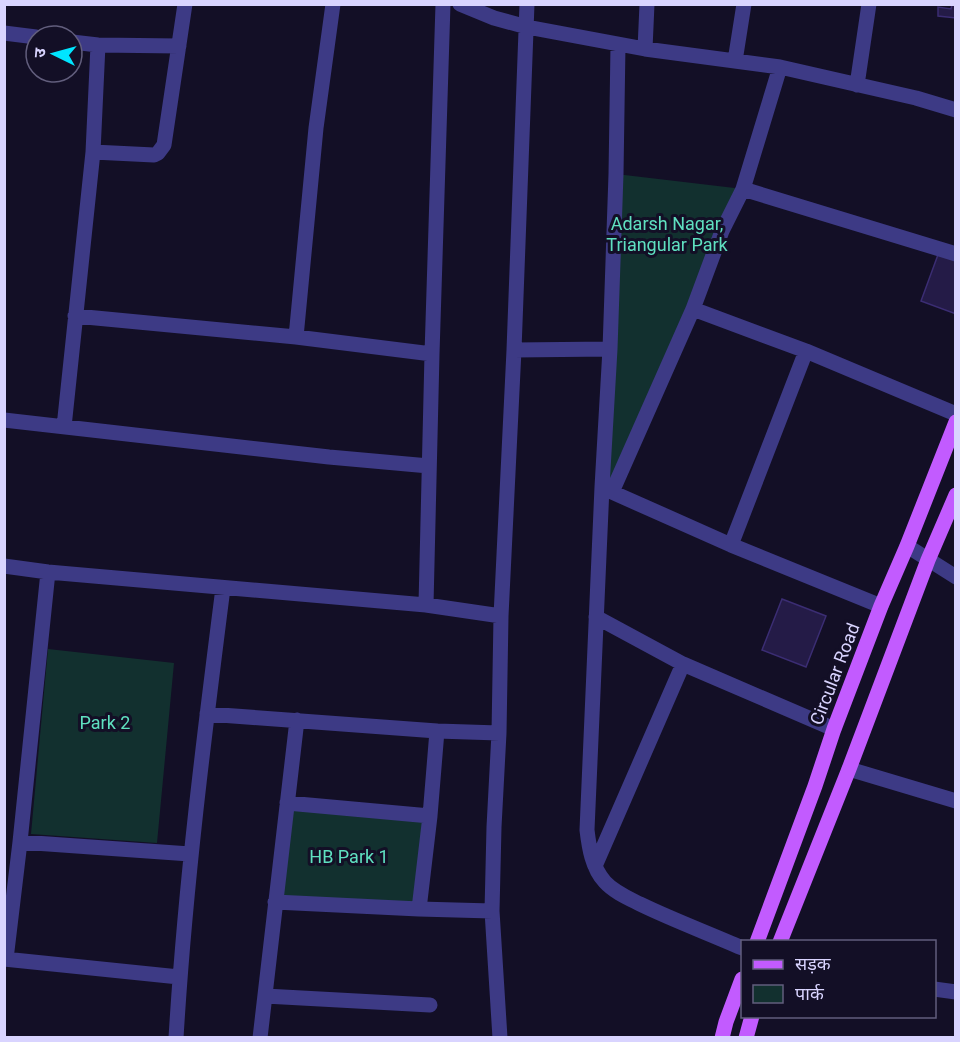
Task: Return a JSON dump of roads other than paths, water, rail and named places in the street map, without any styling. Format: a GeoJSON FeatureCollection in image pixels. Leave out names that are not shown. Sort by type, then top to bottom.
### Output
{"type":"FeatureCollection","features":[{"type":"Feature","properties":{"kind":"main road","name":"Circular Road"},"geometry":{"type":"LineString","coordinates":[[758,940],[881,606],[956,422]]}},
{"type":"Feature","properties":{"kind":"main road"},"geometry":{"type":"LineString","coordinates":[[781,940],[849,769],[928,560],[956,495]]}},
{"type":"Feature","properties":{"kind":"main road"},"geometry":{"type":"LineString","coordinates":[[722,1038],[741,982]]}},
{"type":"Feature","properties":{"kind":"main road"},"geometry":{"type":"LineString","coordinates":[[746,1038],[752,1018]]}},
{"type":"Feature","properties":{"kind":"street"},"geometry":{"type":"LineString","coordinates":[[93,152],[154,155],[162,149],[185,4]]}},
{"type":"Feature","properties":{"kind":"street"},"geometry":{"type":"LineString","coordinates":[[296,337],[316,128],[333,4]]}},
{"type":"Feature","properties":{"kind":"street"},"geometry":{"type":"LineString","coordinates":[[426,605],[443,4]]}},
{"type":"Feature","properties":{"kind":"street"},"geometry":{"type":"LineString","coordinates":[[460,4],[494,18],[527,27],[618,45],[780,67],[916,98],[956,110]]}},
{"type":"Feature","properties":{"kind":"street"},"geometry":{"type":"LineString","coordinates":[[500,1038],[492,911],[494,827],[527,4]]}},
{"type":"Feature","properties":{"kind":"street"},"geometry":{"type":"LineString","coordinates":[[645,49],[647,4]]}},
{"type":"Feature","properties":{"kind":"street"},"geometry":{"type":"LineString","coordinates":[[735,61],[744,4]]}},
{"type":"Feature","properties":{"kind":"street"},"geometry":{"type":"LineString","coordinates":[[857,85],[869,4]]}},
{"type":"Feature","properties":{"kind":"street"},"geometry":{"type":"LineString","coordinates":[[4,33],[24,36]]}},
{"type":"Feature","properties":{"kind":"street"},"geometry":{"type":"LineString","coordinates":[[84,43],[179,46]]}},
{"type":"Feature","properties":{"kind":"street"},"geometry":{"type":"LineString","coordinates":[[64,427],[93,152],[98,45]]}},
{"type":"Feature","properties":{"kind":"street"},"geometry":{"type":"LineString","coordinates":[[618,45],[607,490],[596,617],[587,830],[595,866],[605,882],[618,893],[741,948]]}},
{"type":"Feature","properties":{"kind":"street"},"geometry":{"type":"LineString","coordinates":[[607,490],[693,309],[722,231],[743,189],[780,67]]}},
{"type":"Feature","properties":{"kind":"street"},"geometry":{"type":"LineString","coordinates":[[743,189],[956,254]]}},
{"type":"Feature","properties":{"kind":"street"},"geometry":{"type":"LineString","coordinates":[[693,309],[806,351],[956,414]]}},
{"type":"Feature","properties":{"kind":"street"},"geometry":{"type":"LineString","coordinates":[[75,316],[296,337],[432,354]]}},
{"type":"Feature","properties":{"kind":"street"},"geometry":{"type":"LineString","coordinates":[[514,350],[610,349]]}},
{"type":"Feature","properties":{"kind":"street"},"geometry":{"type":"LineString","coordinates":[[730,545],[806,351]]}},
{"type":"Feature","properties":{"kind":"street"},"geometry":{"type":"LineString","coordinates":[[4,420],[329,457],[429,466]]}},
{"type":"Feature","properties":{"kind":"street"},"geometry":{"type":"LineString","coordinates":[[607,490],[730,545],[881,606]]}},
{"type":"Feature","properties":{"kind":"street"},"geometry":{"type":"LineString","coordinates":[[907,546],[956,577]]}},
{"type":"Feature","properties":{"kind":"street"},"geometry":{"type":"LineString","coordinates":[[4,566],[48,572],[426,605],[501,616]]}},
{"type":"Feature","properties":{"kind":"street"},"geometry":{"type":"LineString","coordinates":[[48,572],[20,842],[5,959],[179,977]]}},
{"type":"Feature","properties":{"kind":"street"},"geometry":{"type":"LineString","coordinates":[[176,1038],[190,854],[223,588]]}},
{"type":"Feature","properties":{"kind":"street"},"geometry":{"type":"LineString","coordinates":[[596,617],[683,664],[834,729]]}},
{"type":"Feature","properties":{"kind":"street"},"geometry":{"type":"LineString","coordinates":[[595,866],[683,664]]}},
{"type":"Feature","properties":{"kind":"street"},"geometry":{"type":"LineString","coordinates":[[207,714],[499,733]]}},
{"type":"Feature","properties":{"kind":"street"},"geometry":{"type":"LineString","coordinates":[[260,1038],[297,720]]}},
{"type":"Feature","properties":{"kind":"street"},"geometry":{"type":"LineString","coordinates":[[419,909],[437,730]]}},
{"type":"Feature","properties":{"kind":"street"},"geometry":{"type":"LineString","coordinates":[[849,769],[956,801]]}},
{"type":"Feature","properties":{"kind":"street"},"geometry":{"type":"LineString","coordinates":[[287,803],[430,816]]}},
{"type":"Feature","properties":{"kind":"street"},"geometry":{"type":"LineString","coordinates":[[20,842],[190,854]]}},
{"type":"Feature","properties":{"kind":"street"},"geometry":{"type":"LineString","coordinates":[[275,902],[492,911]]}},
{"type":"Feature","properties":{"kind":"street"},"geometry":{"type":"LineString","coordinates":[[936,989],[956,992]]}},
{"type":"Feature","properties":{"kind":"street"},"geometry":{"type":"LineString","coordinates":[[265,996],[430,1005]]}},
{"type":"Feature","properties":{"kind":"park label","name":"Adarsh Nagar, Triangular Park"},"geometry":{"type":"Point","coordinates":[667,234]}},
{"type":"Feature","properties":{"kind":"park label","name":"Park 2"},"geometry":{"type":"Point","coordinates":[105,723]}},
{"type":"Feature","properties":{"kind":"park label","name":"HB Park 1"},"geometry":{"type":"Point","coordinates":[349,857]}}]}
